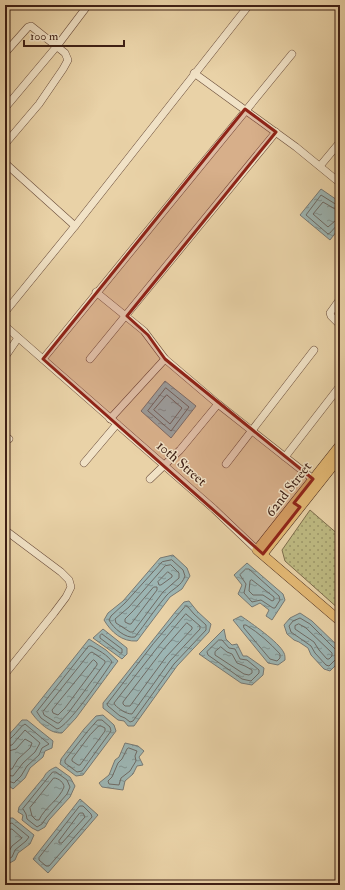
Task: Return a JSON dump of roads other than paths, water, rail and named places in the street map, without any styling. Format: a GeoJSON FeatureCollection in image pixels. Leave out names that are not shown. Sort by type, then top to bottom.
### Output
{"type":"FeatureCollection","features":[{"type":"Feature","properties":{"kind":"main road","name":"62nd Street"},"geometry":{"type":"LineString","coordinates":[[297,505],[313,479],[340,445]]}},
{"type":"Feature","properties":{"kind":"main road","name":"62nd Street"},"geometry":{"type":"LineString","coordinates":[[260,552],[297,505],[340,457]]}},
{"type":"Feature","properties":{"kind":"main road","name":"10th Street"},"geometry":{"type":"LineString","coordinates":[[260,552],[340,621]]}},
{"type":"Feature","properties":{"kind":"street"},"geometry":{"type":"LineString","coordinates":[[5,108],[57,46],[88,5]]}},
{"type":"Feature","properties":{"kind":"street"},"geometry":{"type":"LineString","coordinates":[[5,312],[75,226],[249,5]]}},
{"type":"Feature","properties":{"kind":"street"},"geometry":{"type":"LineString","coordinates":[[5,53],[29,26],[32,26],[57,46],[67,56],[68,60],[67,64],[39,104],[5,144]]}},
{"type":"Feature","properties":{"kind":"street"},"geometry":{"type":"LineString","coordinates":[[42,359],[245,109],[292,54]]}},
{"type":"Feature","properties":{"kind":"street"},"geometry":{"type":"LineString","coordinates":[[194,73],[276,132],[340,183]]}},
{"type":"Feature","properties":{"kind":"street"},"geometry":{"type":"LineString","coordinates":[[90,360],[276,132]]}},
{"type":"Feature","properties":{"kind":"street"},"geometry":{"type":"LineString","coordinates":[[320,166],[340,142]]}},
{"type":"Feature","properties":{"kind":"street"},"geometry":{"type":"LineString","coordinates":[[5,163],[75,226]]}},
{"type":"Feature","properties":{"kind":"street"},"geometry":{"type":"LineString","coordinates":[[96,292],[148,334],[165,359],[218,404],[313,479]]}},
{"type":"Feature","properties":{"kind":"street"},"geometry":{"type":"LineString","coordinates":[[340,299],[330,313],[340,325]]}},
{"type":"Feature","properties":{"kind":"street","name":"10th Street"},"geometry":{"type":"LineString","coordinates":[[5,326],[260,552]]}},
{"type":"Feature","properties":{"kind":"street"},"geometry":{"type":"LineString","coordinates":[[5,357],[18,338]]}},
{"type":"Feature","properties":{"kind":"street"},"geometry":{"type":"LineString","coordinates":[[226,464],[314,350]]}},
{"type":"Feature","properties":{"kind":"street"},"geometry":{"type":"LineString","coordinates":[[110,419],[165,359]]}},
{"type":"Feature","properties":{"kind":"street"},"geometry":{"type":"LineString","coordinates":[[285,457],[340,386]]}},
{"type":"Feature","properties":{"kind":"street"},"geometry":{"type":"LineString","coordinates":[[150,479],[180,450],[218,404]]}},
{"type":"Feature","properties":{"kind":"street"},"geometry":{"type":"LineString","coordinates":[[84,463],[117,424]]}},
{"type":"Feature","properties":{"kind":"street"},"geometry":{"type":"LineString","coordinates":[[5,530],[61,572],[69,580],[71,587],[58,608],[5,674]]}},
{"type":"Feature","properties":{"kind":"water"},"geometry":{"type":"Polygon","coordinates":[[[321,189],[340,202],[340,227],[330,240],[300,215],[321,189]]]}},
{"type":"Feature","properties":{"kind":"water"},"geometry":{"type":"Polygon","coordinates":[[[165,381],[196,406],[171,438],[141,411],[165,381]]]}},
{"type":"Feature","properties":{"kind":"water"},"geometry":{"type":"Polygon","coordinates":[[[173,555],[187,568],[190,576],[182,589],[170,597],[137,641],[122,638],[110,628],[104,620],[108,613],[123,601],[160,558],[173,555]]]}},
{"type":"Feature","properties":{"kind":"water"},"geometry":{"type":"Polygon","coordinates":[[[247,563],[283,594],[285,600],[272,620],[266,616],[269,610],[260,603],[252,607],[238,594],[242,585],[234,575],[247,563]]]}},
{"type":"Feature","properties":{"kind":"water"},"geometry":{"type":"Polygon","coordinates":[[[189,601],[211,624],[209,632],[177,666],[134,726],[128,726],[124,721],[118,720],[103,708],[103,703],[176,611],[184,602],[189,601]]]}},
{"type":"Feature","properties":{"kind":"water"},"geometry":{"type":"Polygon","coordinates":[[[300,613],[312,621],[340,648],[340,661],[330,671],[324,669],[311,655],[308,648],[287,634],[284,625],[290,618],[300,613]]]}},
{"type":"Feature","properties":{"kind":"water"},"geometry":{"type":"Polygon","coordinates":[[[241,616],[277,644],[284,653],[285,660],[278,665],[268,663],[233,620],[241,616]]]}},
{"type":"Feature","properties":{"kind":"water"},"geometry":{"type":"Polygon","coordinates":[[[103,629],[127,648],[127,654],[122,659],[93,638],[103,629]]]}},
{"type":"Feature","properties":{"kind":"water"},"geometry":{"type":"Polygon","coordinates":[[[224,629],[226,639],[232,645],[237,644],[243,656],[247,656],[264,668],[263,675],[252,685],[241,683],[199,654],[224,629]]]}},
{"type":"Feature","properties":{"kind":"water"},"geometry":{"type":"Polygon","coordinates":[[[89,639],[106,650],[118,661],[76,718],[62,733],[53,732],[37,720],[31,712],[89,639]]]}},
{"type":"Feature","properties":{"kind":"water"},"geometry":{"type":"Polygon","coordinates":[[[103,715],[114,725],[116,731],[83,775],[76,776],[60,764],[61,759],[96,716],[103,715]]]}},
{"type":"Feature","properties":{"kind":"water"},"geometry":{"type":"Polygon","coordinates":[[[22,720],[27,720],[53,741],[52,748],[45,751],[43,757],[30,768],[25,778],[13,789],[5,783],[5,739],[22,720]]]}},
{"type":"Feature","properties":{"kind":"water"},"geometry":{"type":"Polygon","coordinates":[[[125,743],[138,746],[144,751],[139,757],[143,765],[137,766],[133,774],[125,781],[123,790],[102,787],[99,783],[109,775],[115,760],[119,757],[125,743]]]}},
{"type":"Feature","properties":{"kind":"water"},"geometry":{"type":"Polygon","coordinates":[[[56,767],[70,777],[75,786],[70,797],[49,820],[45,827],[38,831],[22,820],[23,815],[18,812],[19,807],[46,774],[56,767]]]}},
{"type":"Feature","properties":{"kind":"water"},"geometry":{"type":"Polygon","coordinates":[[[80,799],[98,815],[48,873],[33,859],[80,799]]]}},
{"type":"Feature","properties":{"kind":"water"},"geometry":{"type":"Polygon","coordinates":[[[8,818],[13,818],[34,835],[30,844],[18,853],[15,860],[8,864],[5,872],[5,823],[8,818]]]}}]}
